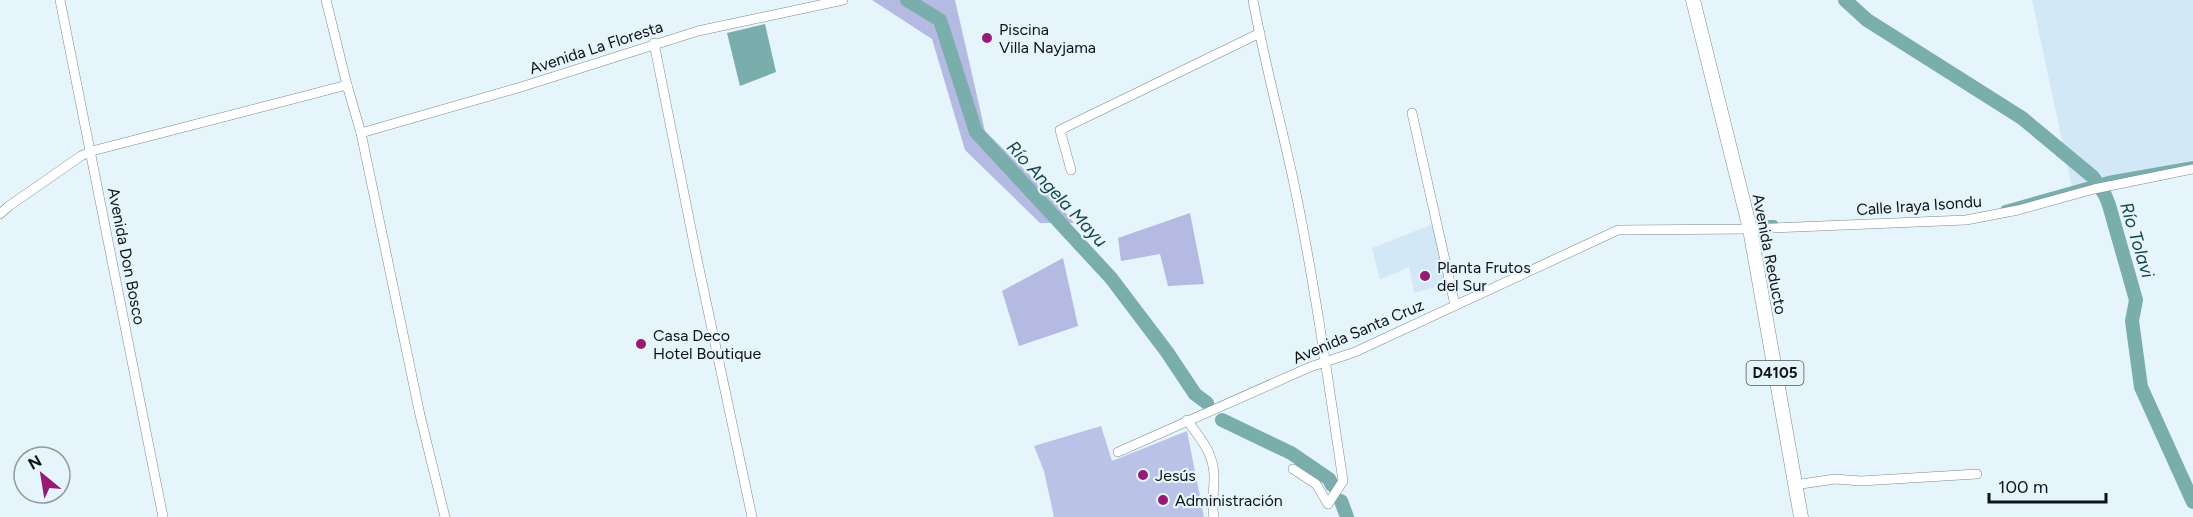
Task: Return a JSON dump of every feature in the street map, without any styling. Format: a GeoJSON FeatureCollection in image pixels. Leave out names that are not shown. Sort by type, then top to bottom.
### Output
{"type":"FeatureCollection","features":[{"type":"Feature","properties":{"kind":"main road","name":"Avenida Reducto"},"geometry":{"type":"LineString","coordinates":[[1693,0],[1750,229],[1801,517]]}},
{"type":"Feature","properties":{"kind":"street","name":"Avenida Don Bosco"},"geometry":{"type":"LineString","coordinates":[[60,0],[92,151],[163,517]]}},
{"type":"Feature","properties":{"kind":"street"},"geometry":{"type":"LineString","coordinates":[[326,0],[361,133],[420,415],[445,517]]}},
{"type":"Feature","properties":{"kind":"street","name":"Avenida La Floresta"},"geometry":{"type":"LineString","coordinates":[[361,133],[521,87],[698,31],[843,0]]}},
{"type":"Feature","properties":{"kind":"street"},"geometry":{"type":"LineString","coordinates":[[1253,0],[1292,178],[1325,363],[1343,481],[1328,504],[1316,484],[1293,469]]}},
{"type":"Feature","properties":{"kind":"street"},"geometry":{"type":"LineString","coordinates":[[1071,170],[1060,130],[1260,33]]}},
{"type":"Feature","properties":{"kind":"street"},"geometry":{"type":"LineString","coordinates":[[654,44],[752,517]]}},
{"type":"Feature","properties":{"kind":"street"},"geometry":{"type":"LineString","coordinates":[[0,214],[81,156],[92,151],[347,85]]}},
{"type":"Feature","properties":{"kind":"street"},"geometry":{"type":"LineString","coordinates":[[1412,113],[1455,305]]}},
{"type":"Feature","properties":{"kind":"street","name":"Calle Iraya Isondu"},"geometry":{"type":"LineString","coordinates":[[1750,229],[1966,220],[2018,210],[2094,189],[2193,169]]}},
{"type":"Feature","properties":{"kind":"street","name":"Avenida Santa Cruz"},"geometry":{"type":"LineString","coordinates":[[1118,452],[1310,367],[1355,352],[1512,281],[1603,235],[1618,230],[1750,229]]}},
{"type":"Feature","properties":{"kind":"street"},"geometry":{"type":"LineString","coordinates":[[1187,420],[1212,458],[1215,477],[1212,510],[1214,517]]}},
{"type":"Feature","properties":{"kind":"street"},"geometry":{"type":"LineString","coordinates":[[1794,485],[1835,478],[1861,481],[1977,474]]}},
{"type":"Feature","properties":{"kind":"shaded area"},"geometry":{"type":"Polygon","coordinates":[[[872,0],[955,0],[985,131],[1058,203],[1074,223],[1040,223],[965,150],[932,39],[872,0]]]}},
{"type":"Feature","properties":{"kind":"shaded area"},"geometry":{"type":"Polygon","coordinates":[[[2032,0],[2193,0],[2193,160],[2072,187],[2032,0]]]}},
{"type":"Feature","properties":{"kind":"shaded area"},"geometry":{"type":"Polygon","coordinates":[[[765,24],[776,72],[740,86],[727,33],[765,24]]]}},
{"type":"Feature","properties":{"kind":"shaded area"},"geometry":{"type":"Polygon","coordinates":[[[1190,213],[1204,284],[1168,286],[1160,254],[1121,261],[1118,238],[1190,213]]]}},
{"type":"Feature","properties":{"kind":"shaded area"},"geometry":{"type":"Polygon","coordinates":[[[1433,224],[1446,284],[1414,293],[1409,267],[1380,280],[1372,248],[1433,224]]]}},
{"type":"Feature","properties":{"kind":"shaded area"},"geometry":{"type":"Polygon","coordinates":[[[1063,258],[1078,326],[1019,346],[1002,291],[1063,258]]]}},
{"type":"Feature","properties":{"kind":"shaded area"},"geometry":{"type":"Polygon","coordinates":[[[1101,426],[1112,461],[1187,431],[1204,517],[1054,517],[1044,471],[1034,446],[1101,426]]]}},
{"type":"Feature","properties":{"kind":"waterway","name":"Río Angela Mayu"},"geometry":{"type":"LineString","coordinates":[[907,0],[940,20],[976,132],[1111,278],[1167,352],[1195,394],[1207,403]]}},
{"type":"Feature","properties":{"kind":"waterway","name":"Río Tolavi"},"geometry":{"type":"LineString","coordinates":[[1845,0],[1867,20],[2022,118],[2093,177],[2109,205],[2136,300],[2132,321],[2141,387],[2193,502]]}},
{"type":"Feature","properties":{"kind":"waterway","name":"Río Tolavi"},"geometry":{"type":"LineString","coordinates":[[2005,209],[2108,180],[2193,165]]}},
{"type":"Feature","properties":{"kind":"waterway"},"geometry":{"type":"LineString","coordinates":[[1756,224],[1774,224]]}},
{"type":"Feature","properties":{"kind":"waterway","name":"Río Angela Mayu"},"geometry":{"type":"LineString","coordinates":[[1222,420],[1291,453],[1329,479],[1332,485]]}},
{"type":"Feature","properties":{"kind":"waterway","name":"Río Angela Mayu"},"geometry":{"type":"LineString","coordinates":[[1341,501],[1347,517]]}},
{"type":"Feature","properties":{"kind":"place","name":"Piscina Villa Nayjama"},"geometry":{"type":"Point","coordinates":[987,38]}},
{"type":"Feature","properties":{"kind":"place","name":"Planta Frutos del Sur"},"geometry":{"type":"Point","coordinates":[1425,276]}},
{"type":"Feature","properties":{"kind":"place","name":"Casa Deco Hotel Boutique"},"geometry":{"type":"Point","coordinates":[641,344]}},
{"type":"Feature","properties":{"kind":"place","name":"Jesús"},"geometry":{"type":"Point","coordinates":[1143,475]}},
{"type":"Feature","properties":{"kind":"place","name":"Administración"},"geometry":{"type":"Point","coordinates":[1163,500]}}]}
